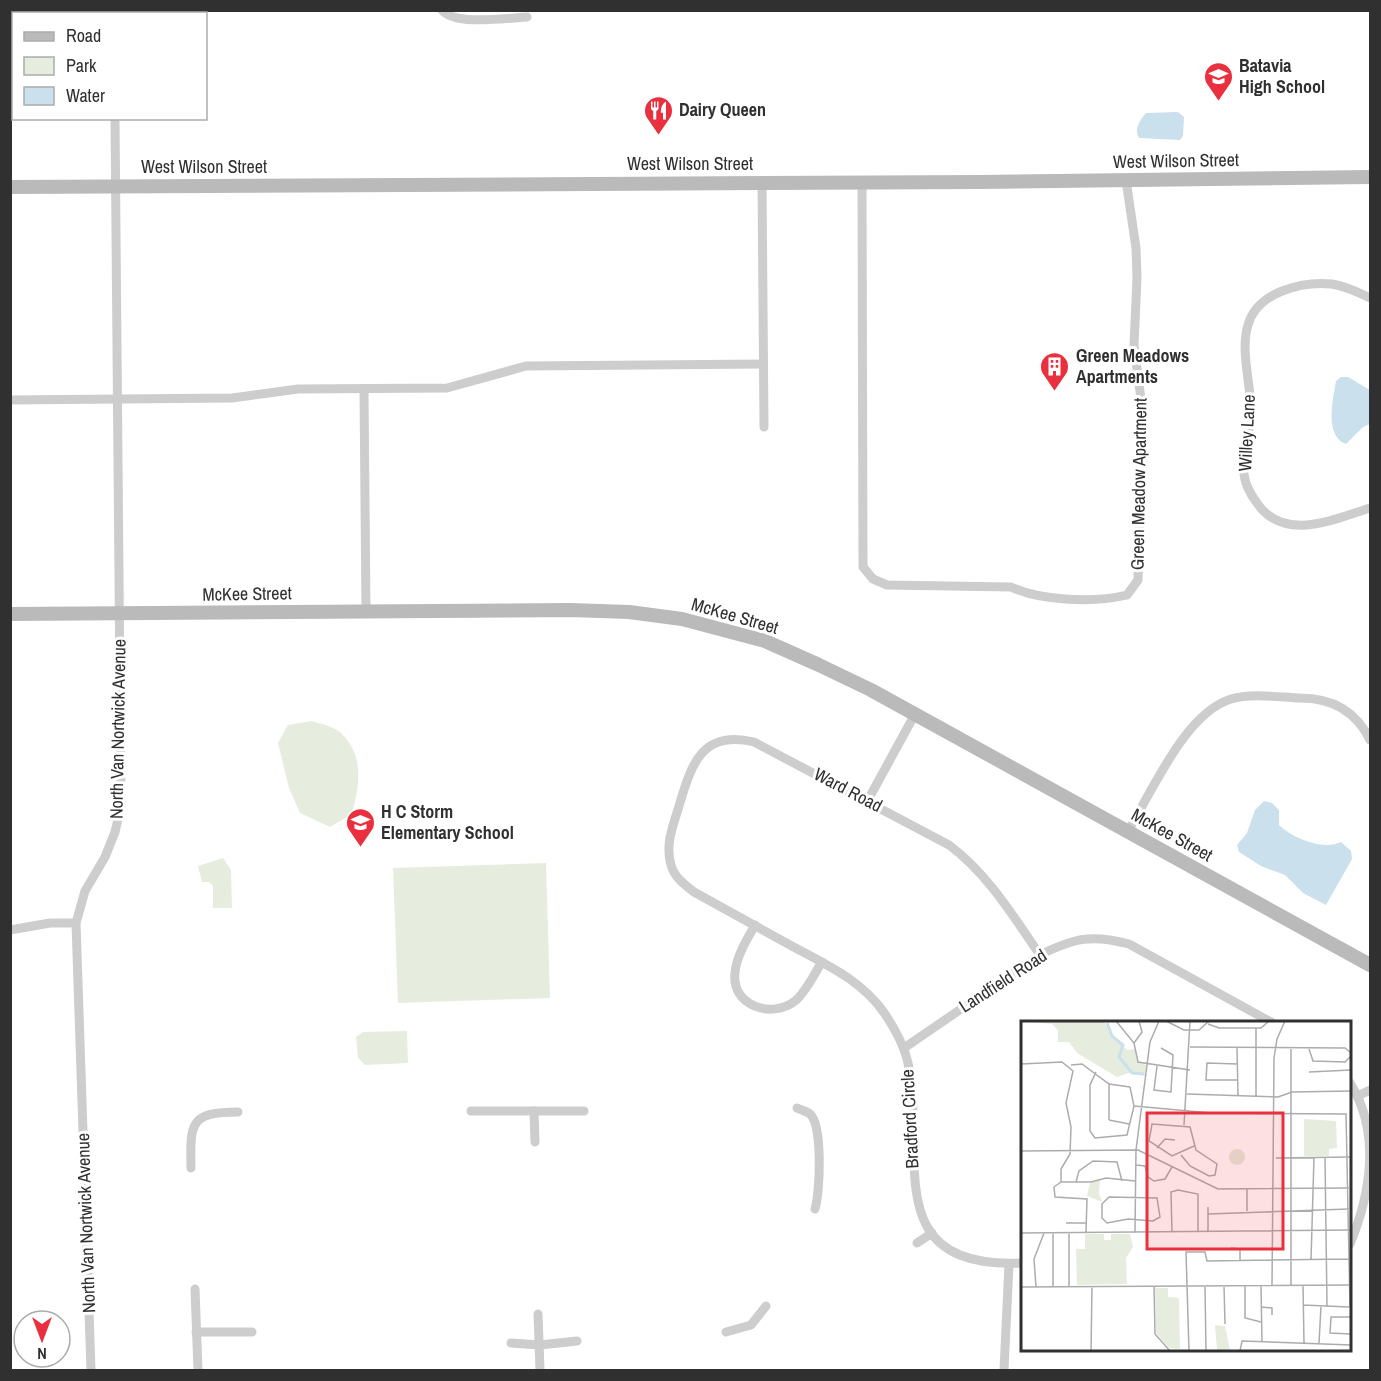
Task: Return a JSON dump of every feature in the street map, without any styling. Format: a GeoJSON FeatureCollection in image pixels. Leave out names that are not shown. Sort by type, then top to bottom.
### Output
{"type":"FeatureCollection","features":[{"type":"Feature","properties":{"kind":"street"},"geometry":{"type":"LineString","coordinates":[[442,10],[454,18],[474,20],[527,17]]}},
{"type":"Feature","properties":{"kind":"street","name":"North Van Nortwick Avenue"},"geometry":{"type":"LineString","coordinates":[[91,1371],[76,923],[85,891],[105,857],[116,832],[121,806],[115,120]]}},
{"type":"Feature","properties":{"kind":"street","name":"West Wilson Street"},"geometry":{"type":"LineString","coordinates":[[10,187],[1371,177]]}},
{"type":"Feature","properties":{"kind":"street","name":"Green Meadow Apartment"},"geometry":{"type":"LineString","coordinates":[[862,182],[863,567],[873,579],[887,585],[1011,587],[1029,595],[1070,598],[1127,595],[1138,580],[1142,407],[1134,345],[1136,248],[1126,180]]}},
{"type":"Feature","properties":{"kind":"street"},"geometry":{"type":"LineString","coordinates":[[762,182],[764,427]]}},
{"type":"Feature","properties":{"kind":"street","name":"Willey Lane"},"geometry":{"type":"LineString","coordinates":[[1371,298],[1344,287],[1317,284],[1292,288],[1273,295],[1256,309],[1248,325],[1247,334],[1251,414],[1244,476],[1253,497],[1268,515],[1280,521],[1306,526],[1371,508]]}},
{"type":"Feature","properties":{"kind":"street"},"geometry":{"type":"LineString","coordinates":[[10,400],[232,398],[298,389],[364,391],[447,388],[526,366],[763,364]]}},
{"type":"Feature","properties":{"kind":"street"},"geometry":{"type":"LineString","coordinates":[[364,391],[366,611]]}},
{"type":"Feature","properties":{"kind":"street","name":"McKee Street"},"geometry":{"type":"LineString","coordinates":[[10,614],[570,610],[629,612],[682,619],[765,641],[872,690],[1371,965]]}},
{"type":"Feature","properties":{"kind":"street"},"geometry":{"type":"LineString","coordinates":[[1128,831],[1187,732],[1204,714],[1221,703],[1250,696],[1318,699],[1339,706],[1351,714],[1371,740]]}},
{"type":"Feature","properties":{"kind":"street"},"geometry":{"type":"LineString","coordinates":[[868,800],[915,714]]}},
{"type":"Feature","properties":{"kind":"street","name":"Ward Road"},"geometry":{"type":"LineString","coordinates":[[669,842],[695,760],[708,747],[724,740],[738,738],[772,750],[868,800],[963,856],[991,886],[1040,955]]}},
{"type":"Feature","properties":{"kind":"street","name":"Bradford Circle"},"geometry":{"type":"LineString","coordinates":[[669,842],[671,867],[684,884],[848,977],[874,1000],[904,1048],[912,1090],[914,1180],[923,1219],[943,1246],[971,1260],[984,1263],[1021,1263]]}},
{"type":"Feature","properties":{"kind":"street"},"geometry":{"type":"LineString","coordinates":[[10,930],[50,922],[76,923]]}},
{"type":"Feature","properties":{"kind":"street"},"geometry":{"type":"LineString","coordinates":[[755,925],[735,974],[737,988],[745,1001],[764,1011],[780,1009],[796,1001],[822,962]]}},
{"type":"Feature","properties":{"kind":"street","name":"Landfield Road"},"geometry":{"type":"LineString","coordinates":[[904,1048],[1040,955],[1063,944],[1088,937],[1106,938],[1129,944],[1267,1021]]}},
{"type":"Feature","properties":{"kind":"street"},"geometry":{"type":"LineString","coordinates":[[1351,1085],[1358,1096],[1367,1123],[1370,1165],[1361,1217],[1351,1242]]}},
{"type":"Feature","properties":{"kind":"street"},"geometry":{"type":"LineString","coordinates":[[1358,1096],[1371,1090]]}},
{"type":"Feature","properties":{"kind":"street"},"geometry":{"type":"LineString","coordinates":[[797,1108],[810,1114],[817,1125],[819,1196],[815,1209]]}},
{"type":"Feature","properties":{"kind":"street"},"geometry":{"type":"LineString","coordinates":[[471,1112],[584,1111]]}},
{"type":"Feature","properties":{"kind":"street"},"geometry":{"type":"LineString","coordinates":[[191,1168],[190,1138],[193,1127],[199,1120],[215,1112],[238,1112]]}},
{"type":"Feature","properties":{"kind":"street"},"geometry":{"type":"LineString","coordinates":[[534,1112],[535,1142]]}},
{"type":"Feature","properties":{"kind":"street"},"geometry":{"type":"LineString","coordinates":[[917,1243],[932,1233]]}},
{"type":"Feature","properties":{"kind":"street"},"geometry":{"type":"LineString","coordinates":[[1004,1371],[1009,1264]]}},
{"type":"Feature","properties":{"kind":"street"},"geometry":{"type":"LineString","coordinates":[[195,1289],[198,1371]]}},
{"type":"Feature","properties":{"kind":"street"},"geometry":{"type":"LineString","coordinates":[[726,1332],[751,1325],[766,1306]]}},
{"type":"Feature","properties":{"kind":"street"},"geometry":{"type":"LineString","coordinates":[[538,1314],[540,1371]]}},
{"type":"Feature","properties":{"kind":"street"},"geometry":{"type":"LineString","coordinates":[[196,1332],[252,1332]]}},
{"type":"Feature","properties":{"kind":"street"},"geometry":{"type":"LineString","coordinates":[[511,1343],[540,1345],[577,1341]]}},
{"type":"Feature","properties":{"kind":"green space"},"geometry":{"type":"Polygon","coordinates":[[[312,721],[339,732],[349,743],[357,762],[357,793],[352,814],[330,827],[300,813],[289,788],[278,743],[288,725],[312,721]]]}},
{"type":"Feature","properties":{"kind":"green space"},"geometry":{"type":"Polygon","coordinates":[[[223,858],[231,870],[232,908],[213,908],[213,886],[209,882],[202,882],[198,866],[223,858]]]}},
{"type":"Feature","properties":{"kind":"green space"},"geometry":{"type":"Polygon","coordinates":[[[546,863],[550,998],[398,1003],[393,868],[546,863]]]}},
{"type":"Feature","properties":{"kind":"green space"},"geometry":{"type":"Polygon","coordinates":[[[407,1031],[408,1063],[365,1065],[358,1058],[356,1037],[363,1032],[407,1031]]]}},
{"type":"Feature","properties":{"kind":"water"},"geometry":{"type":"Polygon","coordinates":[[[1178,112],[1184,117],[1183,136],[1180,140],[1139,138],[1138,125],[1146,113],[1178,112]]]}},
{"type":"Feature","properties":{"kind":"water"},"geometry":{"type":"Polygon","coordinates":[[[1341,377],[1348,377],[1370,390],[1370,424],[1363,427],[1346,444],[1339,440],[1332,425],[1336,381],[1341,377]]]}},
{"type":"Feature","properties":{"kind":"water"},"geometry":{"type":"Polygon","coordinates":[[[1264,801],[1272,803],[1279,810],[1279,825],[1285,830],[1317,844],[1341,842],[1351,851],[1352,859],[1326,905],[1303,893],[1285,875],[1261,866],[1239,852],[1237,845],[1247,833],[1255,810],[1264,801]]]}},
{"type":"Feature","properties":{"kind":"place","name":"Batavia High School"},"geometry":{"type":"Point","coordinates":[1218,102]}},
{"type":"Feature","properties":{"kind":"place","name":"Dairy Queen"},"geometry":{"type":"Point","coordinates":[658,136]}},
{"type":"Feature","properties":{"kind":"place","name":"Green Meadows Apartments"},"geometry":{"type":"Point","coordinates":[1055,392]}},
{"type":"Feature","properties":{"kind":"place","name":"H C Storm Elementary School"},"geometry":{"type":"Point","coordinates":[360,848]}}]}
